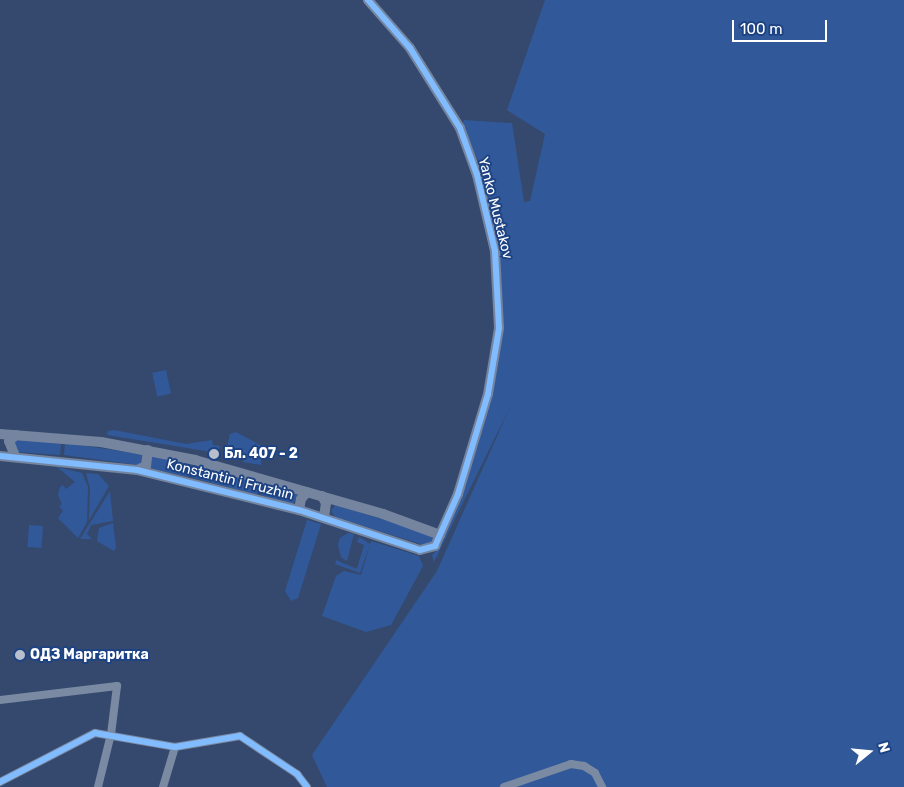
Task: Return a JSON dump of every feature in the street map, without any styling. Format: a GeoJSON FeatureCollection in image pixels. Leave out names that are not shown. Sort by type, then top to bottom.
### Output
{"type":"FeatureCollection","features":[{"type":"Feature","properties":{"kind":"street","name":"Yanko Mustakov"},"geometry":{"type":"LineString","coordinates":[[368,0],[410,48],[460,128],[477,175],[495,251],[499,328],[488,394],[458,494],[440,534]]}},
{"type":"Feature","properties":{"kind":"street","name":"Konstantin i Fruzhin"},"geometry":{"type":"LineString","coordinates":[[0,434],[101,442],[211,463],[440,534],[431,549],[420,550],[299,510],[137,470],[15,456],[0,456]]}},
{"type":"Feature","properties":{"kind":"street"},"geometry":{"type":"LineString","coordinates":[[15,456],[9,441],[16,435]]}},
{"type":"Feature","properties":{"kind":"street"},"geometry":{"type":"LineString","coordinates":[[137,470],[146,466],[148,450]]}},
{"type":"Feature","properties":{"kind":"street"},"geometry":{"type":"LineString","coordinates":[[299,510],[301,499],[307,492]]}},
{"type":"Feature","properties":{"kind":"street"},"geometry":{"type":"LineString","coordinates":[[319,516],[326,506],[322,496]]}},
{"type":"Feature","properties":{"kind":"street"},"geometry":{"type":"LineString","coordinates":[[0,700],[117,686],[110,734],[98,787]]}},
{"type":"Feature","properties":{"kind":"street"},"geometry":{"type":"LineString","coordinates":[[0,782],[95,733],[110,734],[174,747],[240,736],[297,774],[307,787]]}},
{"type":"Feature","properties":{"kind":"street"},"geometry":{"type":"LineString","coordinates":[[163,787],[174,747]]}},
{"type":"Feature","properties":{"kind":"street"},"geometry":{"type":"LineString","coordinates":[[504,787],[571,764],[584,766],[596,773],[602,787]]}},
{"type":"Feature","properties":{"kind":"shaded area"},"geometry":{"type":"Polygon","coordinates":[[[545,0],[904,0],[904,787],[327,787],[312,755],[437,571],[511,405],[434,562],[432,555],[437,550],[476,442],[501,327],[502,283],[485,176],[462,125],[464,120],[512,123],[524,202],[530,201],[545,134],[507,110],[545,0]]]}},
{"type":"Feature","properties":{"kind":"shaded area"},"geometry":{"type":"Polygon","coordinates":[[[166,370],[171,393],[157,396],[152,373],[166,370]]]}},
{"type":"Feature","properties":{"kind":"shaded area"},"geometry":{"type":"Polygon","coordinates":[[[114,430],[186,444],[212,440],[213,445],[220,446],[218,453],[107,435],[108,431],[114,430]]]}},
{"type":"Feature","properties":{"kind":"shaded area"},"geometry":{"type":"Polygon","coordinates":[[[236,432],[262,446],[261,465],[243,462],[244,457],[226,451],[230,434],[236,432]]]}},
{"type":"Feature","properties":{"kind":"shaded area"},"geometry":{"type":"Polygon","coordinates":[[[17,439],[61,444],[60,455],[18,452],[14,442],[17,439]]]}},
{"type":"Feature","properties":{"kind":"shaded area"},"geometry":{"type":"Polygon","coordinates":[[[65,443],[141,454],[145,459],[139,465],[64,455],[65,443]]]}},
{"type":"Feature","properties":{"kind":"shaded area"},"geometry":{"type":"Polygon","coordinates":[[[150,455],[192,465],[189,477],[147,468],[150,455]]]}},
{"type":"Feature","properties":{"kind":"shaded area"},"geometry":{"type":"Polygon","coordinates":[[[195,465],[260,482],[256,495],[192,478],[195,465]]]}},
{"type":"Feature","properties":{"kind":"shaded area"},"geometry":{"type":"Polygon","coordinates":[[[57,467],[82,473],[88,487],[87,522],[78,538],[58,518],[63,511],[59,506],[62,504],[58,495],[60,487],[63,485],[66,489],[75,482],[57,467]]]}},
{"type":"Feature","properties":{"kind":"shaded area"},"geometry":{"type":"Polygon","coordinates":[[[86,473],[98,474],[109,486],[89,520],[90,488],[86,473]]]}},
{"type":"Feature","properties":{"kind":"shaded area"},"geometry":{"type":"Polygon","coordinates":[[[262,483],[298,492],[293,505],[261,495],[262,483]]]}},
{"type":"Feature","properties":{"kind":"shaded area"},"geometry":{"type":"Polygon","coordinates":[[[110,491],[113,521],[91,525],[87,534],[92,539],[80,539],[110,491]]]}},
{"type":"Feature","properties":{"kind":"shaded area"},"geometry":{"type":"Polygon","coordinates":[[[335,505],[432,534],[434,541],[427,546],[335,517],[331,511],[335,505]]]}},
{"type":"Feature","properties":{"kind":"shaded area"},"geometry":{"type":"Polygon","coordinates":[[[307,520],[321,524],[298,598],[291,601],[285,591],[307,520]]]}},
{"type":"Feature","properties":{"kind":"shaded area"},"geometry":{"type":"Polygon","coordinates":[[[113,523],[116,548],[114,551],[97,541],[99,528],[113,523]]]}},
{"type":"Feature","properties":{"kind":"shaded area"},"geometry":{"type":"Polygon","coordinates":[[[29,525],[43,526],[41,548],[27,547],[29,525]]]}},
{"type":"Feature","properties":{"kind":"shaded area"},"geometry":{"type":"Polygon","coordinates":[[[348,533],[354,534],[347,561],[341,557],[338,545],[340,538],[348,533]]]}},
{"type":"Feature","properties":{"kind":"shaded area"},"geometry":{"type":"Polygon","coordinates":[[[359,537],[370,544],[360,573],[335,564],[336,560],[357,569],[364,545],[357,542],[359,537]]]}},
{"type":"Feature","properties":{"kind":"shaded area"},"geometry":{"type":"Polygon","coordinates":[[[371,541],[419,556],[423,566],[391,625],[366,632],[322,616],[336,576],[344,571],[361,575],[371,541]]]}},
{"type":"Feature","properties":{"kind":"cycle path"},"geometry":{"type":"LineString","coordinates":[[0,456],[137,470],[299,510],[420,550],[435,546],[458,494],[488,394],[499,328],[495,251],[477,175],[460,128],[410,48],[368,0]]}},
{"type":"Feature","properties":{"kind":"cycle path"},"geometry":{"type":"LineString","coordinates":[[0,782],[95,733],[175,747],[240,736],[297,774],[307,787]]}},
{"type":"Feature","properties":{"kind":"place","name":"Бл. 407 - 2"},"geometry":{"type":"Point","coordinates":[214,454]}},
{"type":"Feature","properties":{"kind":"place","name":"ОДЗ Маргаритка"},"geometry":{"type":"Point","coordinates":[20,655]}}]}
